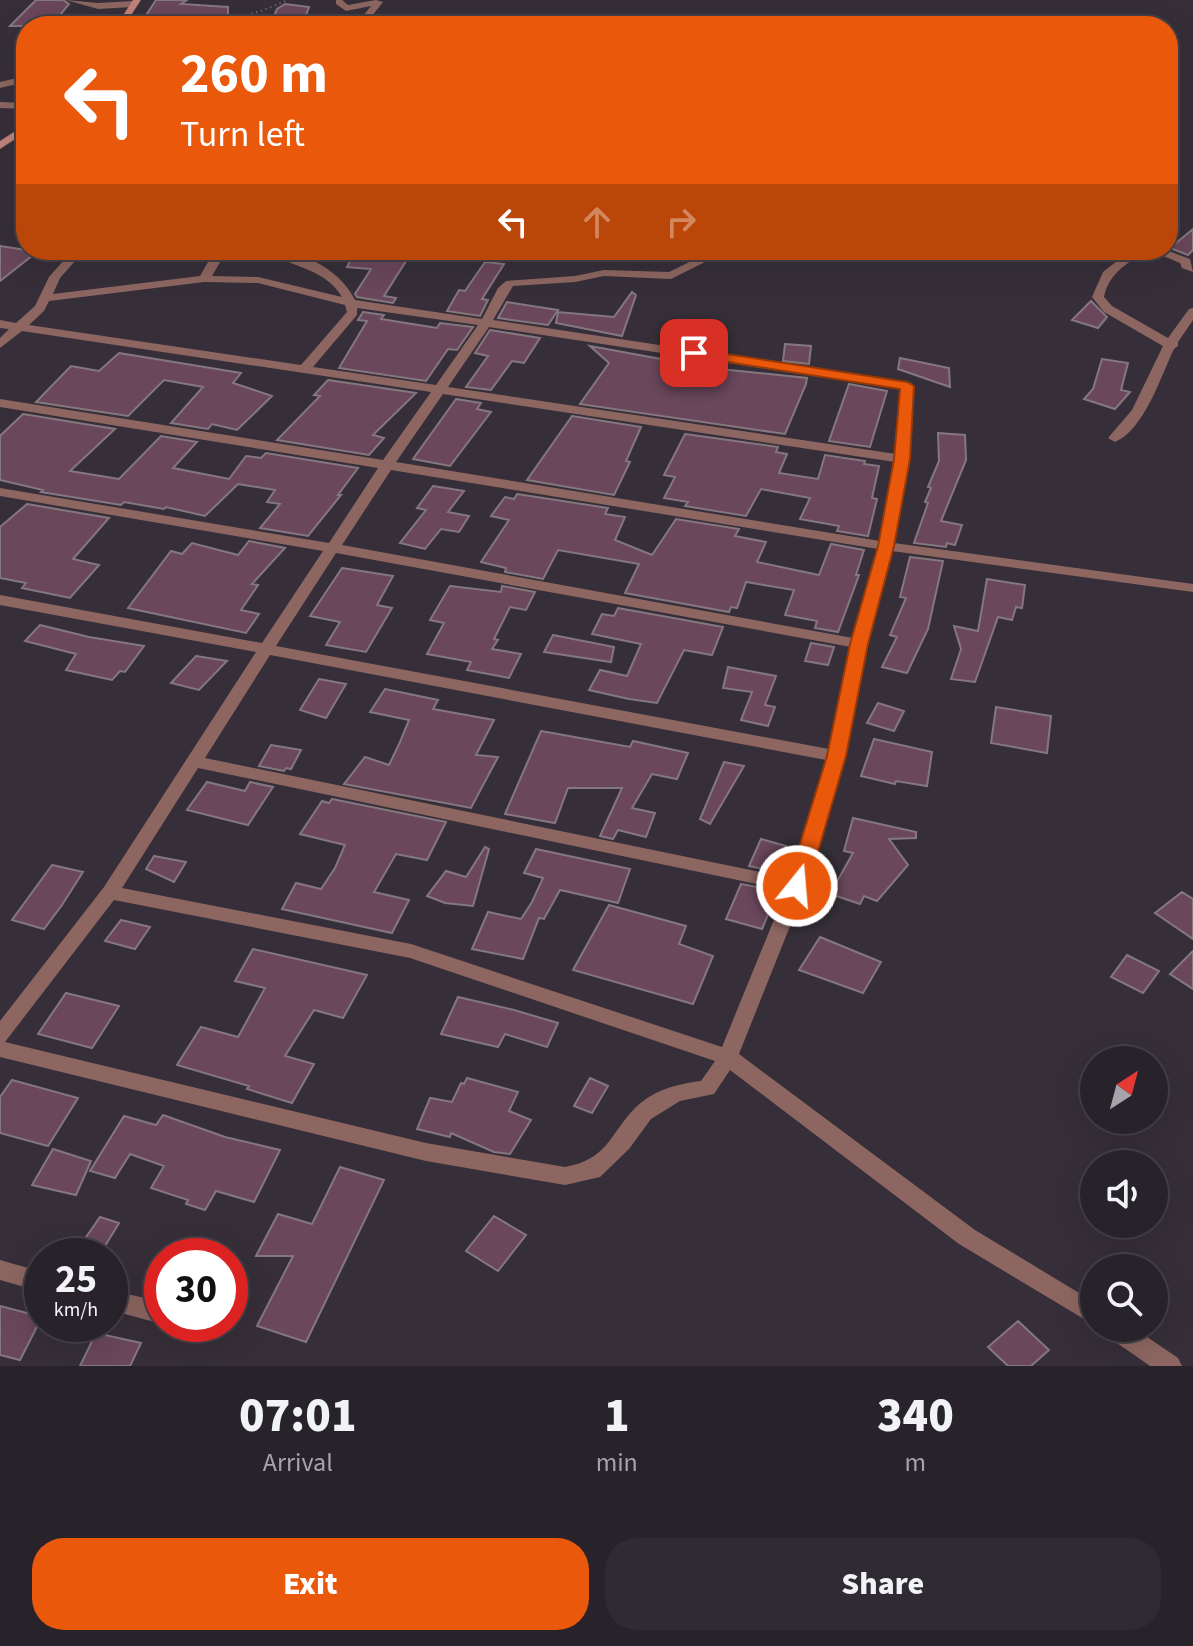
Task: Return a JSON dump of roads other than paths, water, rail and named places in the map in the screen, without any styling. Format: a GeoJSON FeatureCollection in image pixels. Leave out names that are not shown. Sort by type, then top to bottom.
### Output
{"type":"FeatureCollection","features":[{"type":"Feature","properties":{"kind":"street"},"geometry":{"type":"LineString","coordinates":[[70,0],[98,6],[135,2]]}},
{"type":"Feature","properties":{"kind":"street"},"geometry":{"type":"LineString","coordinates":[[339,2],[346,8],[379,2],[367,16]]}},
{"type":"Feature","properties":{"kind":"street"},"geometry":{"type":"LineString","coordinates":[[1178,258],[1193,269]]}},
{"type":"Feature","properties":{"kind":"street"},"geometry":{"type":"LineString","coordinates":[[0,344],[40,308],[55,277],[70,260]]}},
{"type":"Feature","properties":{"kind":"street"},"geometry":{"type":"LineString","coordinates":[[204,279],[215,260]]}},
{"type":"Feature","properties":{"kind":"street"},"geometry":{"type":"LineString","coordinates":[[297,260],[334,275],[353,312],[305,368]]}},
{"type":"Feature","properties":{"kind":"street"},"geometry":{"type":"LineString","coordinates":[[0,1036],[110,892],[387,465],[486,323],[504,288],[510,283],[575,279],[604,273],[671,276],[703,260]]}},
{"type":"Feature","properties":{"kind":"street"},"geometry":{"type":"LineString","coordinates":[[1126,260],[1106,274],[1099,286],[1098,297],[1108,309],[1172,346]]}},
{"type":"Feature","properties":{"kind":"street"},"geometry":{"type":"LineString","coordinates":[[0,1049],[426,1152],[565,1176],[592,1171],[622,1143],[644,1113],[675,1093],[707,1088],[728,1057],[797,886],[836,756],[859,644],[886,546],[902,459],[907,386],[351,303],[258,280],[204,279],[45,298]]}},
{"type":"Feature","properties":{"kind":"street"},"geometry":{"type":"LineString","coordinates":[[1115,438],[1130,426],[1180,325],[1193,312]]}},
{"type":"Feature","properties":{"kind":"street"},"geometry":{"type":"LineString","coordinates":[[0,324],[902,459]]}},
{"type":"Feature","properties":{"kind":"street"},"geometry":{"type":"LineString","coordinates":[[0,403],[886,546],[1193,588]]}},
{"type":"Feature","properties":{"kind":"street"},"geometry":{"type":"LineString","coordinates":[[0,492],[333,548],[859,644]]}},
{"type":"Feature","properties":{"kind":"street"},"geometry":{"type":"LineString","coordinates":[[0,600],[836,756]]}},
{"type":"Feature","properties":{"kind":"street"},"geometry":{"type":"LineString","coordinates":[[196,762],[797,886]]}},
{"type":"Feature","properties":{"kind":"street"},"geometry":{"type":"LineString","coordinates":[[110,892],[411,951],[728,1057],[967,1237],[1080,1306]]}},
{"type":"Feature","properties":{"kind":"street"},"geometry":{"type":"LineString","coordinates":[[0,1270],[24,1277]]}},
{"type":"Feature","properties":{"kind":"street"},"geometry":{"type":"LineString","coordinates":[[1135,1342],[1170,1366]]}}]}
